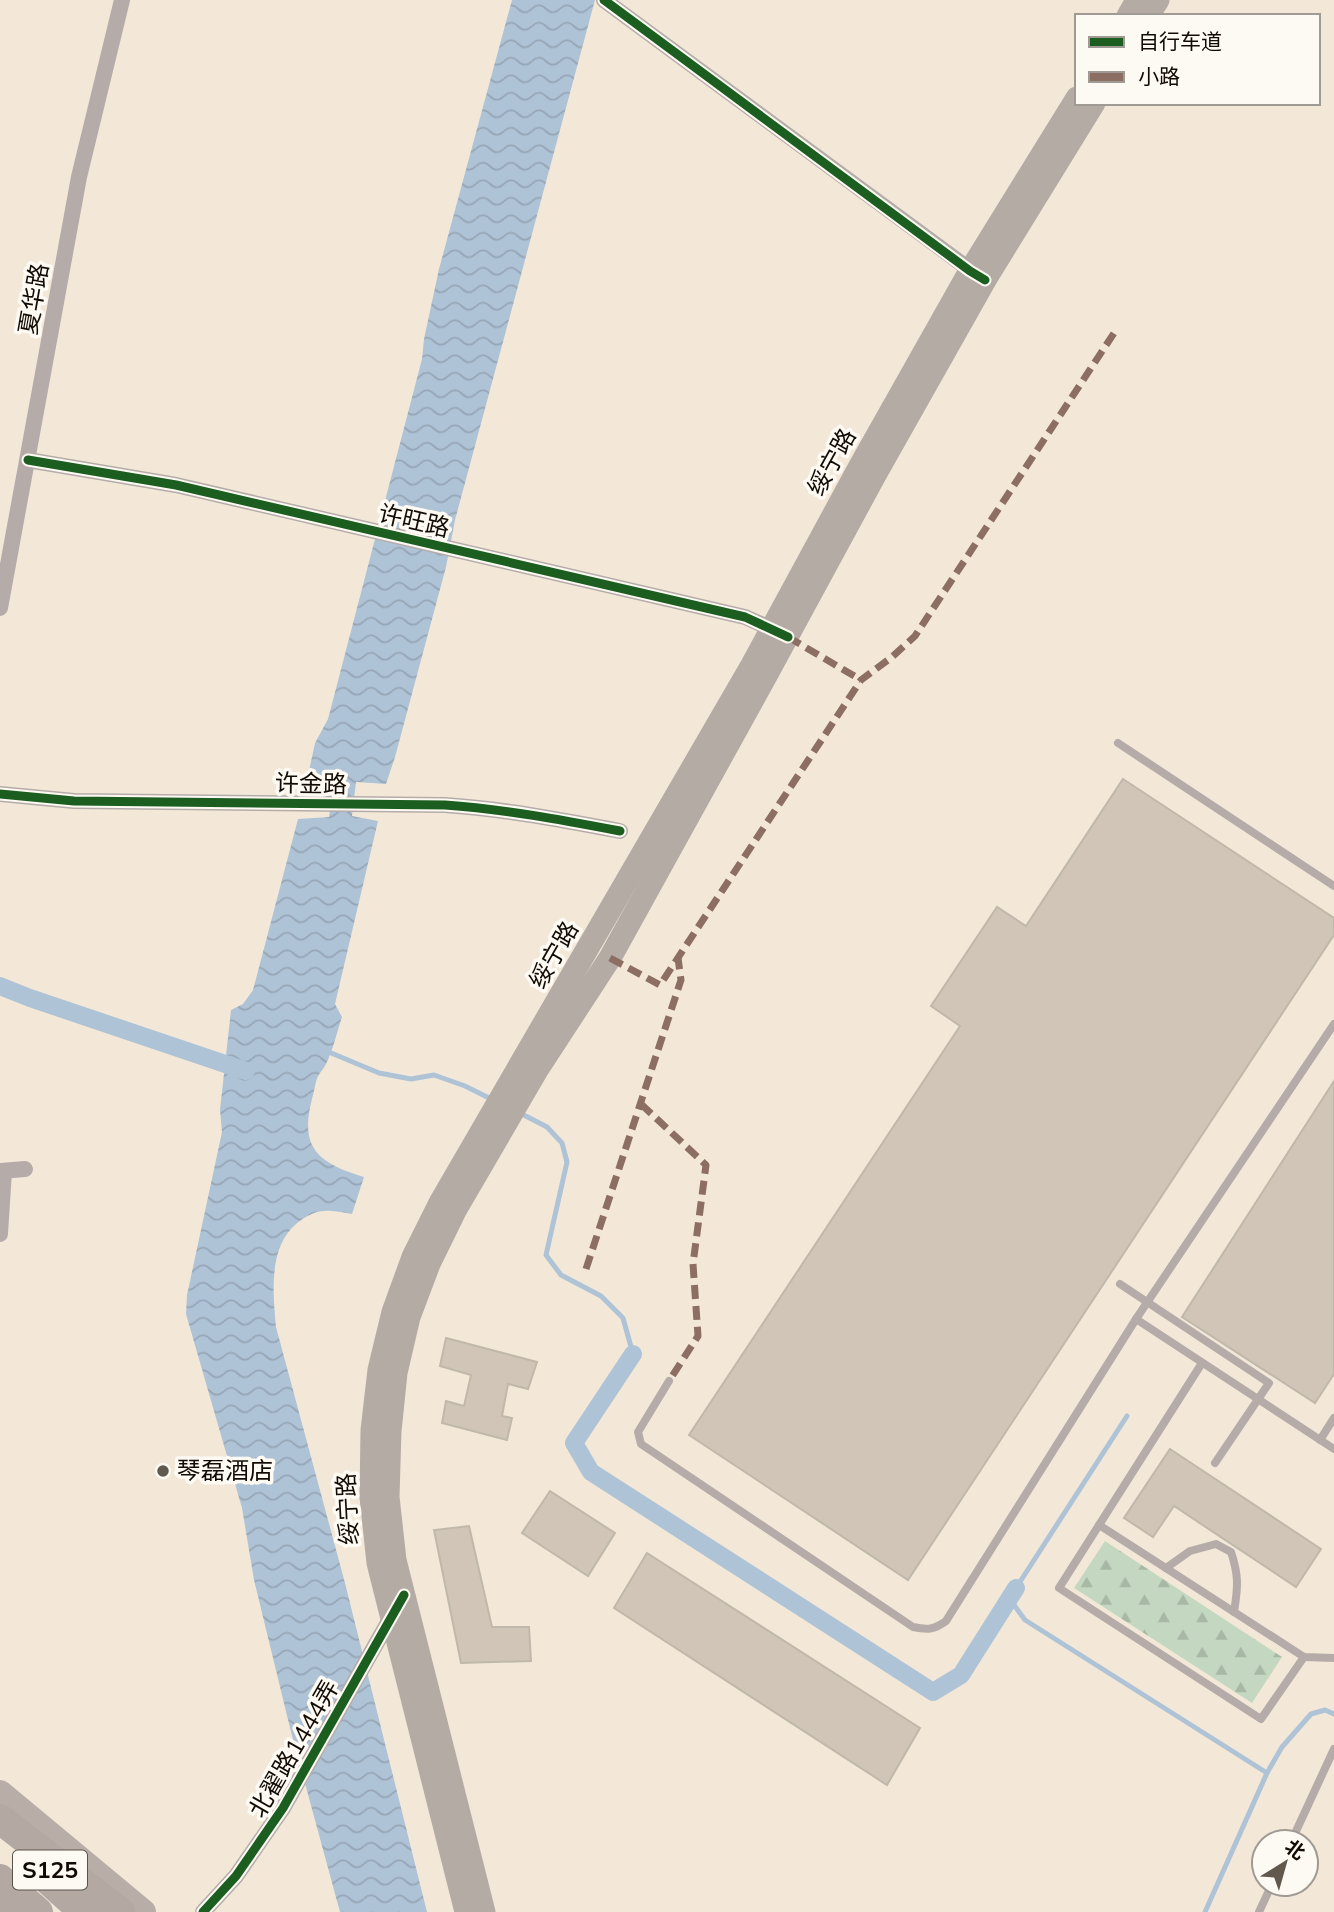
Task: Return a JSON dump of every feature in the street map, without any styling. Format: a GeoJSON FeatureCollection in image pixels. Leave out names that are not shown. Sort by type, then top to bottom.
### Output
{"type":"FeatureCollection","features":[{"type":"Feature","properties":{"kind":"highway"},"geometry":{"type":"LineString","coordinates":[[0,1819],[120,1912]]}},
{"type":"Feature","properties":{"kind":"highway"},"geometry":{"type":"LineString","coordinates":[[0,1837],[84,1912]]}},
{"type":"Feature","properties":{"kind":"highway"},"geometry":{"type":"LineString","coordinates":[[0,1879],[38,1912]]}},
{"type":"Feature","properties":{"kind":"main road","name":"绥宁路"},"geometry":{"type":"LineString","coordinates":[[466,1912],[378,1563],[371,1497],[372,1430],[379,1370],[393,1312],[413,1257],[441,1201],[505,1108],[529,1067],[610,958],[780,633],[875,475],[977,275],[1075,102]]}},
{"type":"Feature","properties":{"kind":"main road","name":"绥宁路"},"geometry":{"type":"LineString","coordinates":[[977,275],[1093,105]]}},
{"type":"Feature","properties":{"kind":"main road","name":"绥宁路"},"geometry":{"type":"LineString","coordinates":[[484,1912],[395,1560],[388,1497],[390,1431],[396,1373],[409,1317],[429,1264],[505,1108]]}},
{"type":"Feature","properties":{"kind":"main road"},"geometry":{"type":"LineString","coordinates":[[0,1793],[143,1912]]}},
{"type":"Feature","properties":{"kind":"main road","name":"S125"},"geometry":{"type":"LineString","coordinates":[[0,1827],[100,1912]]}},
{"type":"Feature","properties":{"kind":"main road","name":"S125"},"geometry":{"type":"LineString","coordinates":[[0,1894],[20,1912]]}},
{"type":"Feature","properties":{"kind":"street","name":"夏华路"},"geometry":{"type":"LineString","coordinates":[[0,608],[79,177],[122,0]]}},
{"type":"Feature","properties":{"kind":"street"},"geometry":{"type":"LineString","coordinates":[[605,1],[977,275]]}},
{"type":"Feature","properties":{"kind":"street","name":"许旺路"},"geometry":{"type":"LineString","coordinates":[[27,460],[176,485],[745,617],[780,633]]}},
{"type":"Feature","properties":{"kind":"street","name":"许金路"},"geometry":{"type":"LineString","coordinates":[[0,794],[74,801],[478,807],[544,816],[620,831]]}},
{"type":"Feature","properties":{"kind":"street"},"geometry":{"type":"LineString","coordinates":[[0,1234],[2,1171],[25,1169]]}},
{"type":"Feature","properties":{"kind":"street","name":"北翟路1444弄"},"geometry":{"type":"LineString","coordinates":[[203,1912],[236,1876],[283,1808],[404,1595]]}},
{"type":"Feature","properties":{"kind":"lane"},"geometry":{"type":"LineString","coordinates":[[1118,743],[1334,886]]}},
{"type":"Feature","properties":{"kind":"lane"},"geometry":{"type":"LineString","coordinates":[[669,1381],[638,1432],[641,1444],[913,1627],[936,1629],[946,1621],[1136,1319],[1334,1024]]}},
{"type":"Feature","properties":{"kind":"lane"},"geometry":{"type":"LineString","coordinates":[[1120,1284],[1269,1383],[1215,1463]]}},
{"type":"Feature","properties":{"kind":"lane"},"geometry":{"type":"LineString","coordinates":[[1136,1319],[1334,1449]]}},
{"type":"Feature","properties":{"kind":"lane"},"geometry":{"type":"LineString","coordinates":[[1202,1363],[1059,1588],[1261,1719],[1304,1657]]}},
{"type":"Feature","properties":{"kind":"lane"},"geometry":{"type":"LineString","coordinates":[[1320,1440],[1334,1418]]}},
{"type":"Feature","properties":{"kind":"lane"},"geometry":{"type":"LineString","coordinates":[[1099,1525],[1304,1657],[1334,1658]]}},
{"type":"Feature","properties":{"kind":"lane"},"geometry":{"type":"LineString","coordinates":[[1166,1568],[1190,1551],[1216,1544],[1231,1552],[1237,1571],[1234,1612]]}},
{"type":"Feature","properties":{"kind":"lane"},"geometry":{"type":"LineString","coordinates":[[1297,1828],[1334,1749]]}},
{"type":"Feature","properties":{"kind":"green space"},"geometry":{"type":"Polygon","coordinates":[[[1105,1541],[1282,1657],[1252,1703],[1074,1588],[1105,1541]]]}},
{"type":"Feature","properties":{"kind":"water"},"geometry":{"type":"Polygon","coordinates":[[[512,0],[595,0],[455,520],[446,567],[395,757],[386,784],[356,782],[352,816],[378,821],[335,1004],[342,1017],[328,1059],[317,1078],[308,1130],[316,1152],[324,1159],[364,1177],[352,1214],[321,1211],[296,1224],[281,1246],[274,1272],[276,1327],[345,1583],[427,1912],[340,1912],[291,1732],[254,1580],[242,1508],[186,1314],[187,1295],[222,1132],[220,1110],[231,1010],[243,1004],[253,990],[298,819],[329,817],[334,782],[307,780],[315,743],[328,719],[422,359],[439,269],[512,0]]]}},
{"type":"Feature","properties":{"kind":"building"},"geometry":{"type":"Polygon","coordinates":[[[1123,779],[1334,918],[1334,935],[908,1580],[689,1435],[960,1026],[931,1006],[997,907],[1026,926],[1123,779]]]}},
{"type":"Feature","properties":{"kind":"building"},"geometry":{"type":"Polygon","coordinates":[[[1334,1081],[1334,1374],[1315,1403],[1182,1317],[1334,1081]]]}},
{"type":"Feature","properties":{"kind":"building"},"geometry":{"type":"Polygon","coordinates":[[[446,1338],[537,1362],[528,1389],[508,1384],[502,1416],[512,1418],[507,1440],[442,1423],[446,1401],[464,1406],[471,1375],[440,1366],[446,1338]]]}},
{"type":"Feature","properties":{"kind":"building"},"geometry":{"type":"Polygon","coordinates":[[[1170,1449],[1321,1549],[1296,1587],[1174,1506],[1153,1537],[1124,1518],[1170,1449]]]}},
{"type":"Feature","properties":{"kind":"building"},"geometry":{"type":"Polygon","coordinates":[[[550,1491],[615,1533],[588,1576],[522,1533],[550,1491]]]}},
{"type":"Feature","properties":{"kind":"building"},"geometry":{"type":"Polygon","coordinates":[[[469,1526],[492,1627],[529,1627],[531,1661],[461,1663],[434,1530],[469,1526]]]}},
{"type":"Feature","properties":{"kind":"building"},"geometry":{"type":"Polygon","coordinates":[[[647,1553],[920,1728],[887,1785],[614,1608],[647,1553]]]}},
{"type":"Feature","properties":{"kind":"waterway"},"geometry":{"type":"LineString","coordinates":[[0,986],[246,1071]]}},
{"type":"Feature","properties":{"kind":"waterway"},"geometry":{"type":"LineString","coordinates":[[324,1050],[379,1073],[411,1079],[434,1075],[493,1100]]}},
{"type":"Feature","properties":{"kind":"waterway"},"geometry":{"type":"LineString","coordinates":[[518,1112],[547,1127],[562,1143],[567,1162],[546,1255],[561,1275],[601,1296],[623,1318],[633,1354]]}},
{"type":"Feature","properties":{"kind":"waterway"},"geometry":{"type":"LineString","coordinates":[[633,1354],[574,1443],[591,1472],[933,1692],[961,1675],[1016,1588]]}},
{"type":"Feature","properties":{"kind":"waterway"},"geometry":{"type":"LineString","coordinates":[[1127,1416],[1016,1588],[1014,1605],[1025,1620],[1267,1773]]}},
{"type":"Feature","properties":{"kind":"waterway"},"geometry":{"type":"LineString","coordinates":[[1205,1912],[1267,1773],[1282,1747],[1311,1714],[1325,1710],[1334,1714]]}},
{"type":"Feature","properties":{"kind":"marked path"},"geometry":{"type":"LineString","coordinates":[[610,958],[660,985],[861,680],[915,636],[1116,330]]}},
{"type":"Feature","properties":{"kind":"marked path"},"geometry":{"type":"LineString","coordinates":[[788,637],[861,680]]}},
{"type":"Feature","properties":{"kind":"marked path"},"geometry":{"type":"LineString","coordinates":[[586,1269],[681,980],[678,958]]}},
{"type":"Feature","properties":{"kind":"marked path"},"geometry":{"type":"LineString","coordinates":[[641,1104],[706,1165],[693,1264],[698,1336],[669,1381]]}},
{"type":"Feature","properties":{"kind":"cycle path"},"geometry":{"type":"LineString","coordinates":[[604,0],[985,280]]}},
{"type":"Feature","properties":{"kind":"cycle path"},"geometry":{"type":"LineString","coordinates":[[28,460],[176,485],[745,617],[788,637]]}},
{"type":"Feature","properties":{"kind":"cycle path"},"geometry":{"type":"LineString","coordinates":[[0,794],[74,801],[445,805],[511,812],[620,831]]}},
{"type":"Feature","properties":{"kind":"cycle path"},"geometry":{"type":"LineString","coordinates":[[203,1912],[236,1876],[283,1808],[404,1595]]}},
{"type":"Feature","properties":{"kind":"place","name":"琴磊酒店"},"geometry":{"type":"Point","coordinates":[163,1471]}}]}
